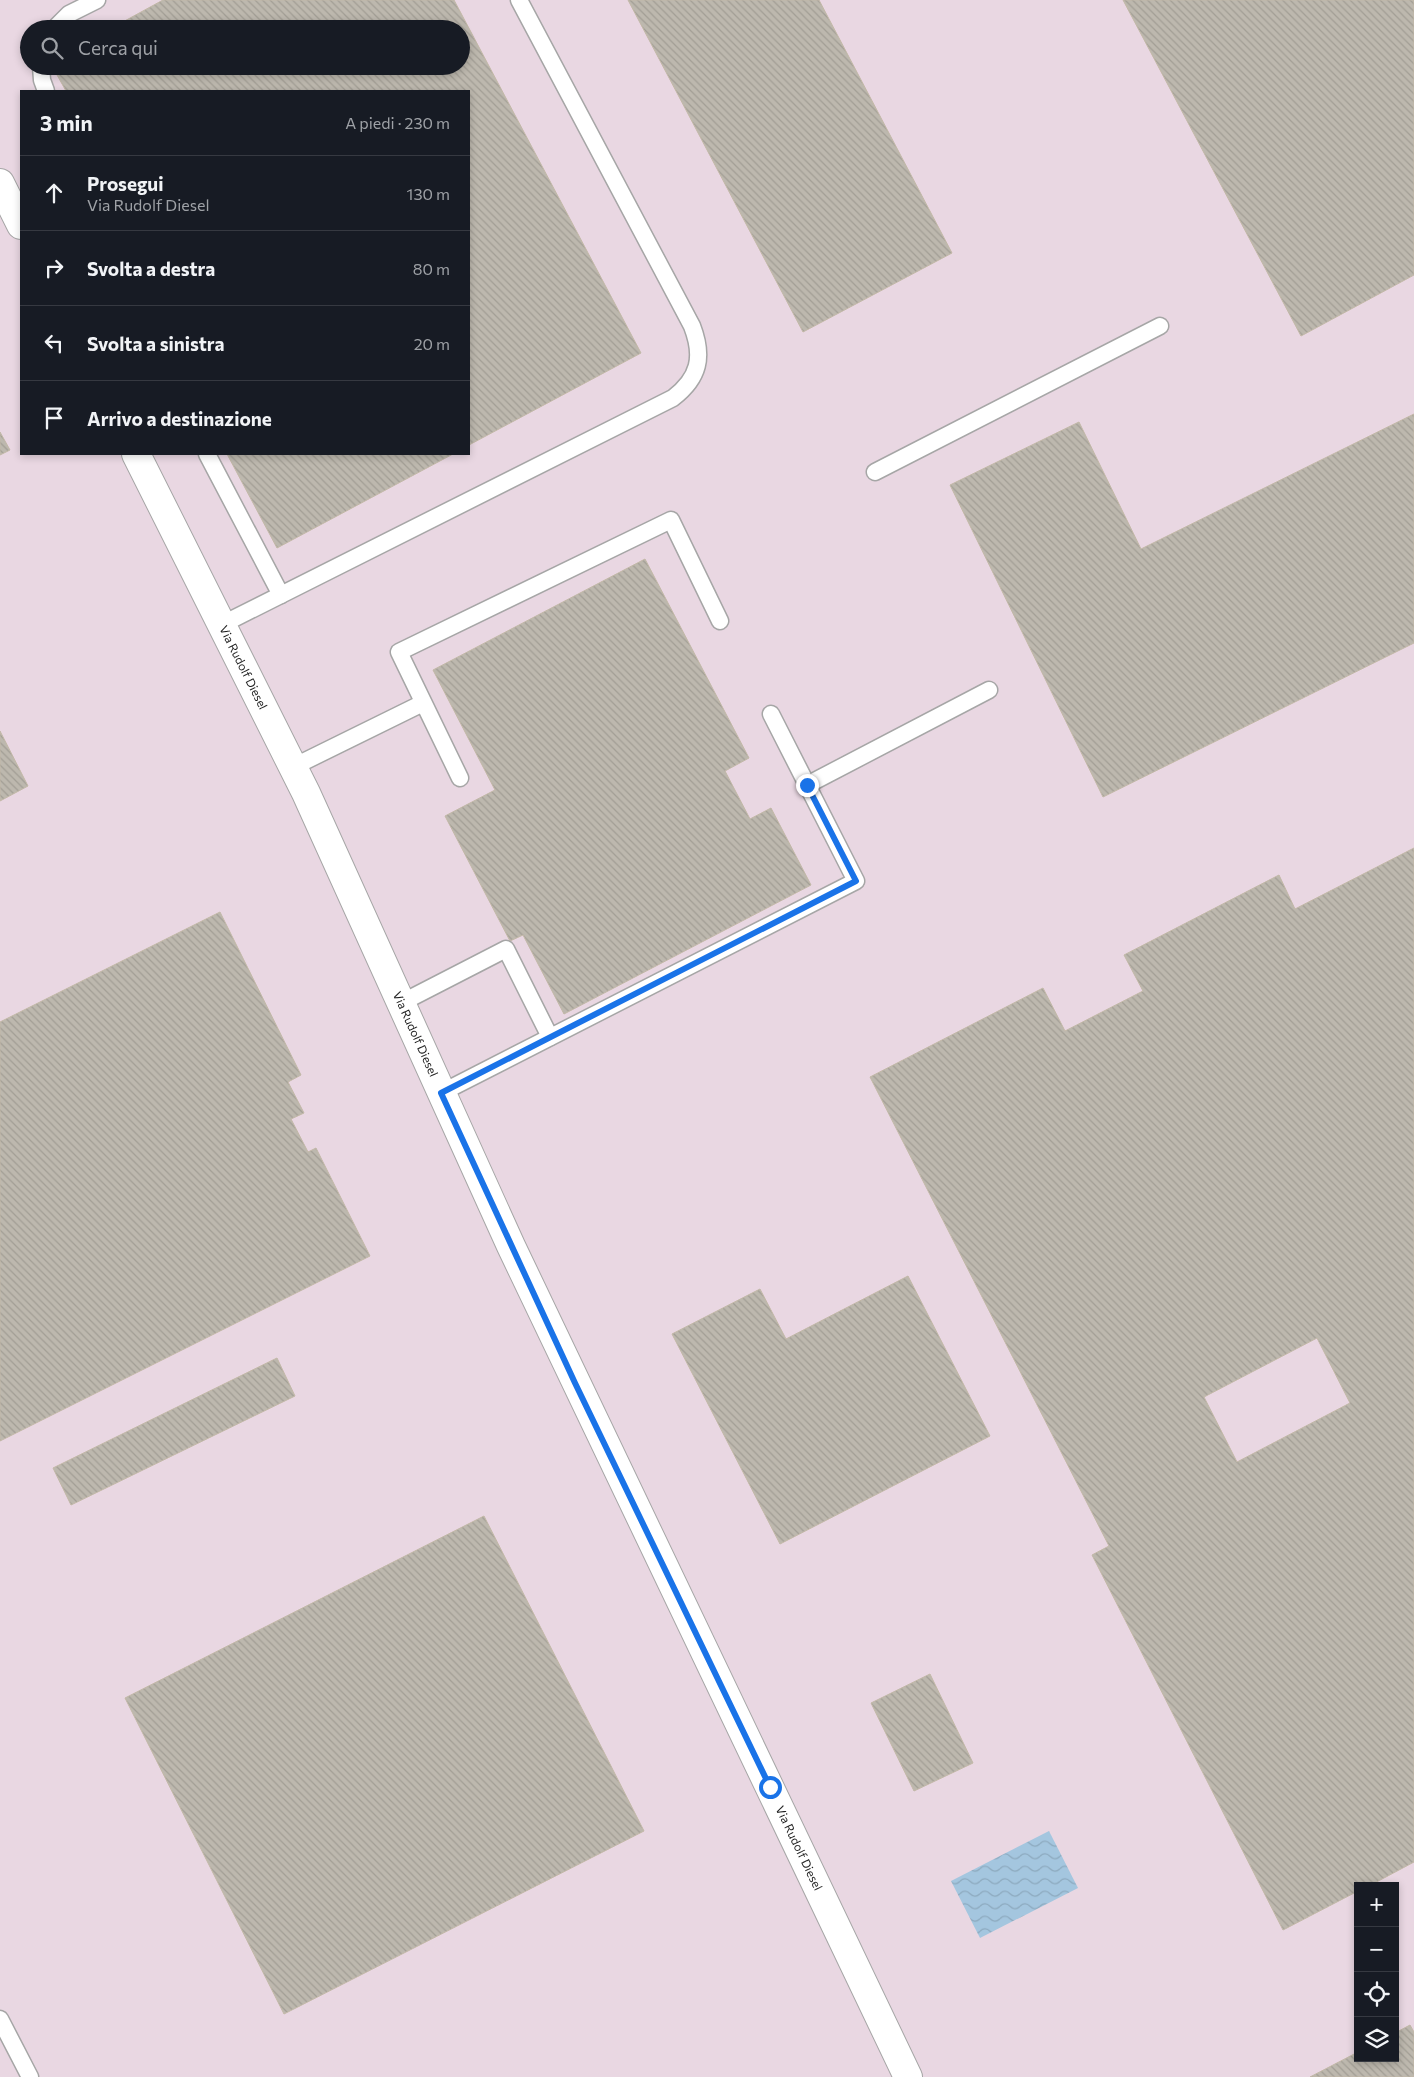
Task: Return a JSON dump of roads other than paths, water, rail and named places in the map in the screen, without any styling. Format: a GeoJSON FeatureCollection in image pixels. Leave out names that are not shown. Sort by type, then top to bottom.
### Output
{"type":"FeatureCollection","features":[{"type":"Feature","properties":{"kind":"street"},"geometry":{"type":"LineString","coordinates":[[0,183],[20,223]]}},
{"type":"Feature","properties":{"kind":"street","name":"Via Rudolf Diesel"},"geometry":{"type":"LineString","coordinates":[[136,455],[293,767],[575,1383],[908,2077]]}},
{"type":"Feature","properties":{"kind":"lane"},"geometry":{"type":"LineString","coordinates":[[63,20],[69,14],[96,0]]}},
{"type":"Feature","properties":{"kind":"lane"},"geometry":{"type":"LineString","coordinates":[[221,625],[673,398],[686,389],[693,378],[699,353],[697,338],[692,326],[519,0]]}},
{"type":"Feature","properties":{"kind":"lane"},"geometry":{"type":"LineString","coordinates":[[42,75],[46,90]]}},
{"type":"Feature","properties":{"kind":"lane"},"geometry":{"type":"LineString","coordinates":[[875,472],[1160,326]]}},
{"type":"Feature","properties":{"kind":"lane"},"geometry":{"type":"LineString","coordinates":[[208,455],[281,595]]}},
{"type":"Feature","properties":{"kind":"lane"},"geometry":{"type":"LineString","coordinates":[[460,778],[399,652],[671,520],[720,621]]}},
{"type":"Feature","properties":{"kind":"lane"},"geometry":{"type":"LineString","coordinates":[[807,785],[989,690]]}},
{"type":"Feature","properties":{"kind":"lane"},"geometry":{"type":"LineString","coordinates":[[293,767],[423,703]]}},
{"type":"Feature","properties":{"kind":"lane"},"geometry":{"type":"LineString","coordinates":[[441,1093],[856,881],[771,714]]}},
{"type":"Feature","properties":{"kind":"lane"},"geometry":{"type":"LineString","coordinates":[[401,1003],[506,949],[550,1037]]}},
{"type":"Feature","properties":{"kind":"lane"},"geometry":{"type":"LineString","coordinates":[[0,2019],[30,2077]]}},
{"type":"Feature","properties":{"kind":"water"},"geometry":{"type":"Polygon","coordinates":[[[1049,1831],[1078,1888],[980,1938],[951,1881],[1049,1831]]]}}]}
